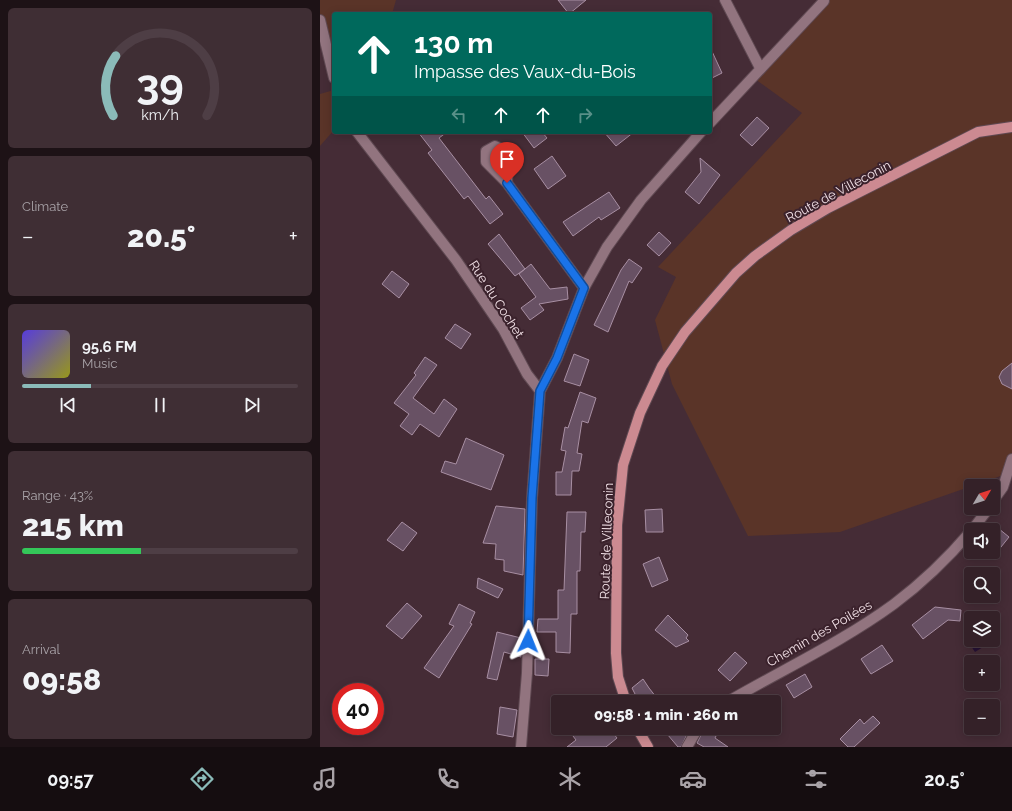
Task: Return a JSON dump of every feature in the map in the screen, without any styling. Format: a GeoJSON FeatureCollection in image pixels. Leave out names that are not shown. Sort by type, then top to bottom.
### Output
{"type":"FeatureCollection","features":[{"type":"Feature","properties":{"kind":"main road","name":"Route de Villeconin"},"geometry":{"type":"LineString","coordinates":[[624,695],[618,677],[616,653],[617,525],[623,465],[640,413],[662,366],[685,332],[736,273],[755,256],[791,230],[828,208],[978,132],[1012,127]]}},
{"type":"Feature","properties":{"kind":"main road"},"geometry":{"type":"LineString","coordinates":[[642,735],[648,747]]}},
{"type":"Feature","properties":{"kind":"street"},"geometry":{"type":"LineString","coordinates":[[725,0],[760,68]]}},
{"type":"Feature","properties":{"kind":"street"},"geometry":{"type":"LineString","coordinates":[[712,121],[824,1]]}},
{"type":"Feature","properties":{"kind":"street"},"geometry":{"type":"LineString","coordinates":[[320,20],[332,70]]}},
{"type":"Feature","properties":{"kind":"street","name":"Rue du Cochet"},"geometry":{"type":"LineString","coordinates":[[359,134],[456,260],[503,329],[527,374],[540,391]]}},
{"type":"Feature","properties":{"kind":"street"},"geometry":{"type":"LineString","coordinates":[[521,747],[528,673],[532,498],[540,391],[557,358],[584,288],[608,247],[641,200],[700,134]]}},
{"type":"Feature","properties":{"kind":"street"},"geometry":{"type":"LineString","coordinates":[[507,183],[584,288]]}},
{"type":"Feature","properties":{"kind":"street"},"geometry":{"type":"LineString","coordinates":[[1000,492],[1003,487],[1012,460]]}},
{"type":"Feature","properties":{"kind":"street","name":"Chemin des Poilées"},"geometry":{"type":"LineString","coordinates":[[739,695],[784,668],[833,643],[894,604],[946,559],[964,540]]}},
{"type":"Feature","properties":{"kind":"street"},"geometry":{"type":"LineString","coordinates":[[687,747],[694,735]]}},
{"type":"Feature","properties":{"kind":"shaded area"},"geometry":{"type":"Polygon","coordinates":[[[320,0],[396,0],[393,12],[332,12],[332,57],[320,33],[320,0]]]}},
{"type":"Feature","properties":{"kind":"shaded area"},"geometry":{"type":"Polygon","coordinates":[[[830,0],[1012,0],[1012,472],[992,479],[964,479],[964,489],[840,532],[748,536],[672,384],[655,320],[676,277],[658,267],[802,113],[755,79],[830,0]]]}},
{"type":"Feature","properties":{"kind":"shaded area"},"geometry":{"type":"Polygon","coordinates":[[[332,91],[332,132],[320,146],[320,94],[332,91]]]}},
{"type":"Feature","properties":{"kind":"shaded area"},"geometry":{"type":"Polygon","coordinates":[[[972,647],[983,647],[975,652],[972,647]]]}},
{"type":"Feature","properties":{"kind":"building"},"geometry":{"type":"Polygon","coordinates":[[[558,0],[586,0],[571,12],[567,12],[558,0]]]}},
{"type":"Feature","properties":{"kind":"building"},"geometry":{"type":"Polygon","coordinates":[[[712,51],[722,73],[712,78],[712,51]]]}},
{"type":"Feature","properties":{"kind":"building"},"geometry":{"type":"Polygon","coordinates":[[[757,117],[769,128],[752,146],[740,135],[757,117]]]}},
{"type":"Feature","properties":{"kind":"building"},"geometry":{"type":"Polygon","coordinates":[[[420,134],[444,134],[439,138],[486,199],[489,196],[503,214],[490,224],[468,196],[464,199],[428,153],[432,150],[420,134]]]}},
{"type":"Feature","properties":{"kind":"building"},"geometry":{"type":"Polygon","coordinates":[[[524,134],[544,134],[547,138],[534,148],[524,134]]]}},
{"type":"Feature","properties":{"kind":"building"},"geometry":{"type":"Polygon","coordinates":[[[606,134],[631,134],[616,146],[606,134]]]}},
{"type":"Feature","properties":{"kind":"building"},"geometry":{"type":"Polygon","coordinates":[[[552,156],[566,176],[548,189],[534,169],[552,156]]]}},
{"type":"Feature","properties":{"kind":"building"},"geometry":{"type":"Polygon","coordinates":[[[700,158],[720,175],[699,204],[685,192],[701,172],[700,158]]]}},
{"type":"Feature","properties":{"kind":"building"},"geometry":{"type":"Polygon","coordinates":[[[609,192],[620,208],[601,220],[599,217],[573,236],[563,222],[609,192]]]}},
{"type":"Feature","properties":{"kind":"building"},"geometry":{"type":"Polygon","coordinates":[[[659,232],[671,243],[659,256],[647,245],[659,232]]]}},
{"type":"Feature","properties":{"kind":"building"},"geometry":{"type":"Polygon","coordinates":[[[499,234],[525,269],[515,276],[488,244],[499,234]]]}},
{"type":"Feature","properties":{"kind":"building"},"geometry":{"type":"Polygon","coordinates":[[[629,259],[642,268],[632,283],[629,281],[608,332],[594,325],[621,270],[629,259]]]}},
{"type":"Feature","properties":{"kind":"building"},"geometry":{"type":"Polygon","coordinates":[[[531,264],[550,289],[567,287],[568,299],[539,304],[544,310],[530,320],[521,308],[536,297],[519,274],[531,264]]]}},
{"type":"Feature","properties":{"kind":"building"},"geometry":{"type":"Polygon","coordinates":[[[392,271],[409,284],[399,298],[382,284],[392,271]]]}},
{"type":"Feature","properties":{"kind":"building"},"geometry":{"type":"Polygon","coordinates":[[[455,324],[471,334],[461,349],[445,338],[455,324]]]}},
{"type":"Feature","properties":{"kind":"building"},"geometry":{"type":"Polygon","coordinates":[[[574,354],[589,360],[580,386],[564,381],[574,354]]]}},
{"type":"Feature","properties":{"kind":"building"},"geometry":{"type":"Polygon","coordinates":[[[425,357],[437,365],[413,398],[434,414],[444,399],[457,409],[439,437],[420,424],[412,435],[400,426],[409,414],[394,403],[416,375],[414,373],[425,357]]]}},
{"type":"Feature","properties":{"kind":"building"},"geometry":{"type":"Polygon","coordinates":[[[1012,363],[1012,389],[1002,384],[999,377],[1002,371],[1012,363]]]}},
{"type":"Feature","properties":{"kind":"building"},"geometry":{"type":"Polygon","coordinates":[[[580,392],[596,398],[588,423],[582,421],[577,453],[582,454],[579,471],[572,471],[571,495],[556,495],[556,472],[562,472],[566,451],[561,450],[565,427],[568,428],[580,392]]]}},
{"type":"Feature","properties":{"kind":"building"},"geometry":{"type":"Polygon","coordinates":[[[466,438],[504,455],[491,490],[441,472],[445,461],[456,464],[466,438]]]}},
{"type":"Feature","properties":{"kind":"building"},"geometry":{"type":"Polygon","coordinates":[[[496,506],[525,509],[523,575],[504,571],[504,560],[495,559],[496,544],[483,543],[496,506]]]}},
{"type":"Feature","properties":{"kind":"building"},"geometry":{"type":"Polygon","coordinates":[[[662,509],[663,532],[646,532],[645,510],[662,509]]]}},
{"type":"Feature","properties":{"kind":"building"},"geometry":{"type":"Polygon","coordinates":[[[567,512],[586,512],[585,532],[581,532],[580,571],[577,571],[577,614],[571,614],[570,653],[556,652],[556,632],[537,632],[538,619],[558,619],[558,590],[564,590],[567,512]]]}},
{"type":"Feature","properties":{"kind":"building"},"geometry":{"type":"Polygon","coordinates":[[[402,522],[417,533],[403,551],[387,540],[402,522]]]}},
{"type":"Feature","properties":{"kind":"building"},"geometry":{"type":"Polygon","coordinates":[[[1000,530],[1009,537],[1000,548],[1000,530]]]}},
{"type":"Feature","properties":{"kind":"building"},"geometry":{"type":"Polygon","coordinates":[[[659,557],[668,580],[652,587],[643,564],[659,557]]]}},
{"type":"Feature","properties":{"kind":"building"},"geometry":{"type":"Polygon","coordinates":[[[478,578],[503,589],[498,598],[477,588],[478,578]]]}},
{"type":"Feature","properties":{"kind":"building"},"geometry":{"type":"Polygon","coordinates":[[[407,603],[422,616],[402,639],[386,626],[407,603]]]}},
{"type":"Feature","properties":{"kind":"building"},"geometry":{"type":"Polygon","coordinates":[[[459,604],[475,612],[470,623],[472,624],[439,678],[424,668],[454,626],[449,624],[459,604]]]}},
{"type":"Feature","properties":{"kind":"building"},"geometry":{"type":"Polygon","coordinates":[[[935,607],[961,610],[960,621],[948,620],[923,639],[912,625],[935,607]]]}},
{"type":"Feature","properties":{"kind":"building"},"geometry":{"type":"Polygon","coordinates":[[[668,615],[688,635],[686,638],[689,641],[676,647],[655,630],[668,615]]]}},
{"type":"Feature","properties":{"kind":"building"},"geometry":{"type":"Polygon","coordinates":[[[497,632],[521,638],[521,657],[504,652],[497,680],[487,678],[497,632]]]}},
{"type":"Feature","properties":{"kind":"building"},"geometry":{"type":"Polygon","coordinates":[[[882,645],[893,661],[871,674],[861,659],[882,645]]]}},
{"type":"Feature","properties":{"kind":"building"},"geometry":{"type":"Polygon","coordinates":[[[735,652],[747,663],[730,681],[718,670],[735,652]]]}},
{"type":"Feature","properties":{"kind":"building"},"geometry":{"type":"Polygon","coordinates":[[[535,659],[549,659],[548,676],[535,675],[535,659]]]}},
{"type":"Feature","properties":{"kind":"building"},"geometry":{"type":"Polygon","coordinates":[[[805,674],[812,687],[794,698],[786,685],[805,674]]]}},
{"type":"Feature","properties":{"kind":"building"},"geometry":{"type":"Polygon","coordinates":[[[643,679],[654,695],[636,695],[632,688],[643,679]]]}},
{"type":"Feature","properties":{"kind":"building"},"geometry":{"type":"Polygon","coordinates":[[[500,707],[517,710],[513,737],[497,734],[500,707]]]}},
{"type":"Feature","properties":{"kind":"building"},"geometry":{"type":"Polygon","coordinates":[[[873,716],[880,723],[854,747],[848,747],[840,739],[860,719],[864,724],[873,716]]]}},
{"type":"Feature","properties":{"kind":"building"},"geometry":{"type":"Polygon","coordinates":[[[572,735],[615,735],[617,738],[606,747],[567,747],[576,740],[572,735]]]}},
{"type":"Feature","properties":{"kind":"building"},"geometry":{"type":"Polygon","coordinates":[[[668,735],[687,735],[681,747],[678,747],[668,735]]]}},
{"type":"Feature","properties":{"kind":"building"},"geometry":{"type":"Polygon","coordinates":[[[701,735],[714,735],[716,736],[715,738],[728,747],[704,747],[697,743],[701,735]]]}},
{"type":"Feature","properties":{"kind":"route"},"geometry":{"type":"LineString","coordinates":[[507,183],[584,288],[557,358],[540,391],[532,498],[528,641]]}}]}
